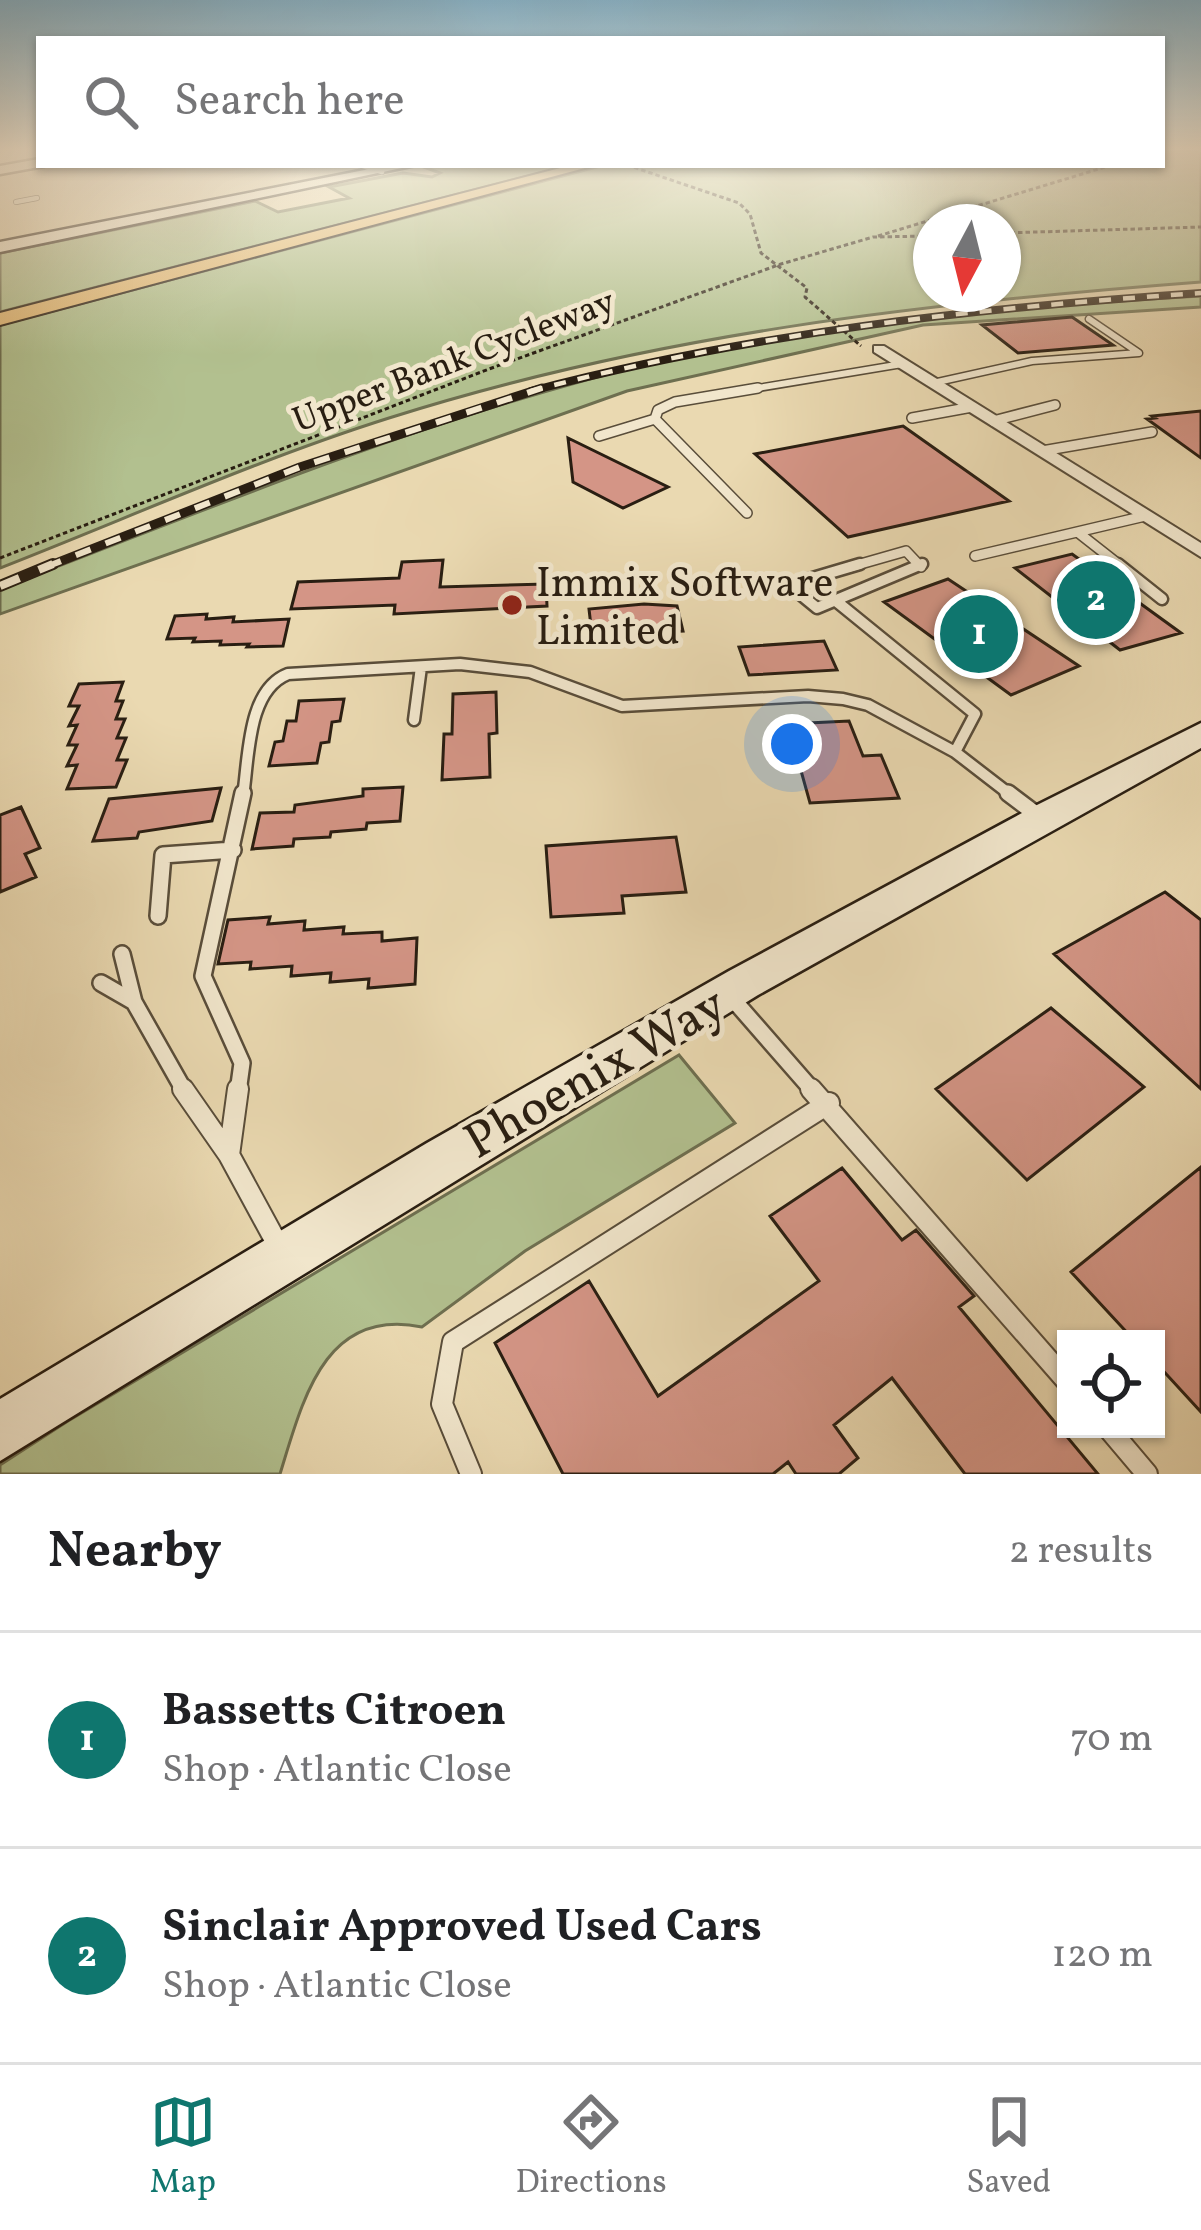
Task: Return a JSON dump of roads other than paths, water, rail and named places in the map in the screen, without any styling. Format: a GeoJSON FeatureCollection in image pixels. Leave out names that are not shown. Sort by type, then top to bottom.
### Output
{"type":"FeatureCollection","features":[{"type":"Feature","properties":{"kind":"main road"},"geometry":{"type":"LineString","coordinates":[[0,319],[387,218]]}},
{"type":"Feature","properties":{"kind":"street"},"geometry":{"type":"LineString","coordinates":[[0,247],[149,218]]}},
{"type":"Feature","properties":{"kind":"street"},"geometry":{"type":"LineString","coordinates":[[879,349],[1201,551]]}},
{"type":"Feature","properties":{"kind":"street","name":"Phoenix Way"},"geometry":{"type":"LineString","coordinates":[[0,1432],[284,1255],[728,993],[1201,734]]}},
{"type":"Feature","properties":{"kind":"lane"},"geometry":{"type":"LineString","coordinates":[[933,383],[1032,362],[1139,352],[1089,319]]}},
{"type":"Feature","properties":{"kind":"lane"},"geometry":{"type":"LineString","coordinates":[[656,419],[658,410],[675,402],[902,364]]}},
{"type":"Feature","properties":{"kind":"lane"},"geometry":{"type":"LineString","coordinates":[[993,421],[1055,405]]}},
{"type":"Feature","properties":{"kind":"lane"},"geometry":{"type":"LineString","coordinates":[[912,418],[972,407]]}},
{"type":"Feature","properties":{"kind":"lane"},"geometry":{"type":"LineString","coordinates":[[598,436],[656,419]]}},
{"type":"Feature","properties":{"kind":"lane"},"geometry":{"type":"LineString","coordinates":[[656,419],[748,513]]}},
{"type":"Feature","properties":{"kind":"lane"},"geometry":{"type":"LineString","coordinates":[[1042,452],[1152,432]]}},
{"type":"Feature","properties":{"kind":"lane"},"geometry":{"type":"LineString","coordinates":[[975,556],[1144,516]]}},
{"type":"Feature","properties":{"kind":"lane"},"geometry":{"type":"LineString","coordinates":[[1080,534],[1162,599]]}},
{"type":"Feature","properties":{"kind":"lane"},"geometry":{"type":"LineString","coordinates":[[906,550],[924,566],[836,601],[817,608],[789,585],[906,550]]}},
{"type":"Feature","properties":{"kind":"lane"},"geometry":{"type":"LineString","coordinates":[[836,601],[975,714],[955,752]]}},
{"type":"Feature","properties":{"kind":"lane"},"geometry":{"type":"LineString","coordinates":[[415,720],[421,667]]}},
{"type":"Feature","properties":{"kind":"lane"},"geometry":{"type":"LineString","coordinates":[[229,1155],[242,1063],[203,976],[233,850],[259,702],[273,680],[288,674],[421,667],[519,670],[596,704],[843,699],[868,705],[955,752],[1042,818]]}},
{"type":"Feature","properties":{"kind":"lane"},"geometry":{"type":"LineString","coordinates":[[158,916],[163,855],[233,850]]}},
{"type":"Feature","properties":{"kind":"lane"},"geometry":{"type":"LineString","coordinates":[[122,953],[134,1002],[200,1117],[229,1155],[284,1255]]}},
{"type":"Feature","properties":{"kind":"lane"},"geometry":{"type":"LineString","coordinates":[[101,983],[134,1002]]}},
{"type":"Feature","properties":{"kind":"lane"},"geometry":{"type":"LineString","coordinates":[[728,993],[829,1103],[1057,1370]]}},
{"type":"Feature","properties":{"kind":"lane"},"geometry":{"type":"LineString","coordinates":[[472,1474],[442,1404],[453,1342],[829,1103]]}},
{"type":"Feature","properties":{"kind":"lane"},"geometry":{"type":"LineString","coordinates":[[1116,1438],[1148,1474]]}},
{"type":"Feature","properties":{"kind":"railway"},"geometry":{"type":"LineString","coordinates":[[538,389],[780,338],[1031,306],[1201,293]]}},
{"type":"Feature","properties":{"kind":"railway"},"geometry":{"type":"LineString","coordinates":[[538,389],[542,388]]}},
{"type":"Feature","properties":{"kind":"railway"},"geometry":{"type":"LineString","coordinates":[[46,567],[300,467],[538,389]]}},
{"type":"Feature","properties":{"kind":"railway"},"geometry":{"type":"LineString","coordinates":[[531,391],[538,389]]}},
{"type":"Feature","properties":{"kind":"railway"},"geometry":{"type":"LineString","coordinates":[[0,586],[53,564]]}},
{"type":"Feature","properties":{"kind":"place","name":"Sinclair Approved Used Cars"},"geometry":{"type":"Point","coordinates":[1096,600]}},
{"type":"Feature","properties":{"kind":"place","name":"Immix Software Limited"},"geometry":{"type":"Point","coordinates":[512,605]}},
{"type":"Feature","properties":{"kind":"place","name":"Bassetts Citroen"},"geometry":{"type":"Point","coordinates":[979,634]}}]}
